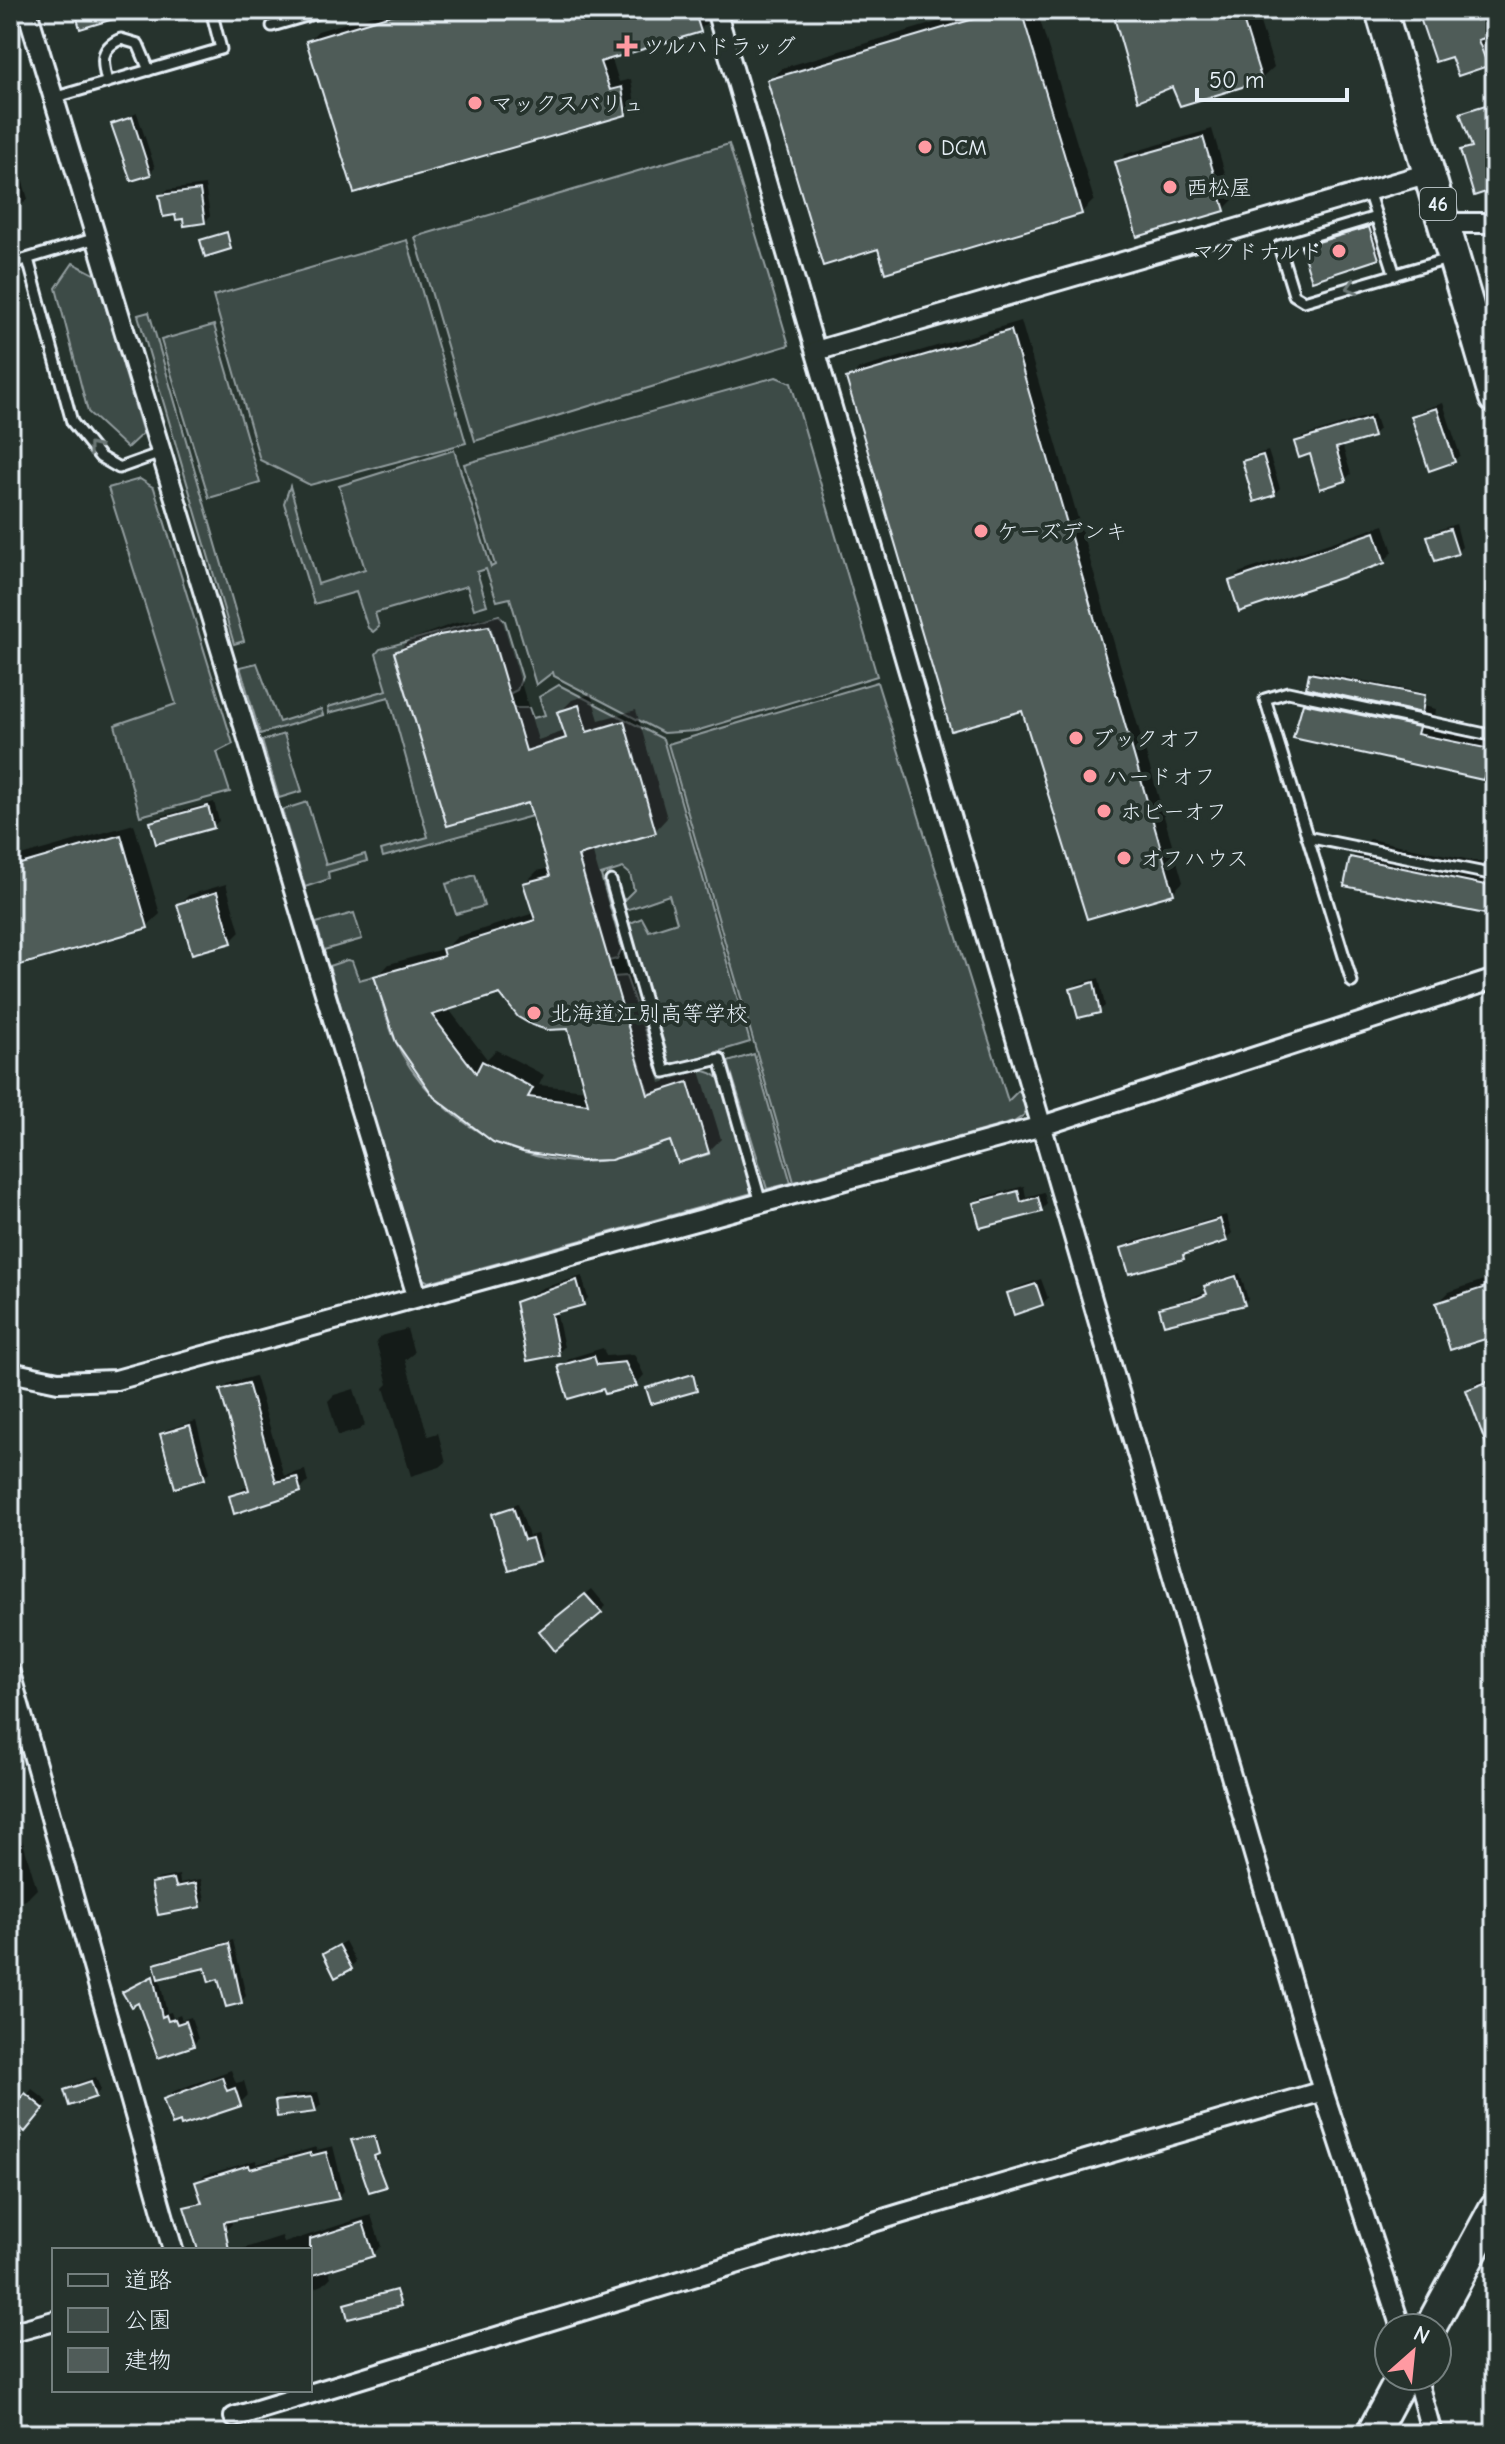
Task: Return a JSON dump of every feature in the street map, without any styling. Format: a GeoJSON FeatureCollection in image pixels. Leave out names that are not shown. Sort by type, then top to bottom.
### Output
{"type":"FeatureCollection","features":[{"type":"Feature","properties":{"kind":"main road","name":"46"},"geometry":{"type":"LineString","coordinates":[[1381,10],[1495,398]]}},
{"type":"Feature","properties":{"kind":"main road"},"geometry":{"type":"LineString","coordinates":[[1439,2312],[1495,2208]]}},
{"type":"Feature","properties":{"kind":"main road"},"geometry":{"type":"LineString","coordinates":[[1372,2434],[1394,2392]]}},
{"type":"Feature","properties":{"kind":"street"},"geometry":{"type":"LineString","coordinates":[[27,10],[417,1296]]}},
{"type":"Feature","properties":{"kind":"street"},"geometry":{"type":"LineString","coordinates":[[716,10],[1323,2091],[1396,2312]]}},
{"type":"Feature","properties":{"kind":"street"},"geometry":{"type":"LineString","coordinates":[[816,351],[1429,173]]}},
{"type":"Feature","properties":{"kind":"street"},"geometry":{"type":"LineString","coordinates":[[1444,223],[1495,223]]}},
{"type":"Feature","properties":{"kind":"street"},"geometry":{"type":"LineString","coordinates":[[10,1372],[58,1382],[116,1380],[1042,1126],[1495,979]]}},
{"type":"Feature","properties":{"kind":"street"},"geometry":{"type":"LineString","coordinates":[[10,1673],[172,2248]]}},
{"type":"Feature","properties":{"kind":"street"},"geometry":{"type":"LineString","coordinates":[[234,2417],[903,2213],[1323,2091]]}},
{"type":"Feature","properties":{"kind":"street"},"geometry":{"type":"LineString","coordinates":[[10,2333],[52,2322]]}},
{"type":"Feature","properties":{"kind":"street"},"geometry":{"type":"LineString","coordinates":[[1420,2392],[1432,2434]]}},
{"type":"Feature","properties":{"kind":"lane"},"geometry":{"type":"LineString","coordinates":[[53,98],[221,49],[211,10]]}},
{"type":"Feature","properties":{"kind":"lane"},"geometry":{"type":"LineString","coordinates":[[272,26],[327,10]]}},
{"type":"Feature","properties":{"kind":"lane"},"geometry":{"type":"LineString","coordinates":[[107,82],[102,56],[106,48],[121,39],[138,44],[149,70]]}},
{"type":"Feature","properties":{"kind":"lane"},"geometry":{"type":"LineString","coordinates":[[1368,191],[1395,275]]}},
{"type":"Feature","properties":{"kind":"lane"},"geometry":{"type":"LineString","coordinates":[[1376,217],[1279,246],[1294,295],[1304,301],[1454,258]]}},
{"type":"Feature","properties":{"kind":"lane"},"geometry":{"type":"LineString","coordinates":[[10,264],[96,238]]}},
{"type":"Feature","properties":{"kind":"lane"},"geometry":{"type":"LineString","coordinates":[[28,259],[72,422],[100,457],[119,468],[161,453]]}},
{"type":"Feature","properties":{"kind":"lane"},"geometry":{"type":"LineString","coordinates":[[1352,982],[1265,699],[1288,692],[1495,736]]}},
{"type":"Feature","properties":{"kind":"lane"},"geometry":{"type":"LineString","coordinates":[[1307,837],[1495,875]]}},
{"type":"Feature","properties":{"kind":"lane"},"geometry":{"type":"LineString","coordinates":[[611,881],[665,1072],[720,1059],[761,1203]]}},
{"type":"Feature","properties":{"kind":"green space"},"geometry":{"type":"Polygon","coordinates":[[[729,144],[789,345],[475,441],[415,237],[729,144]]]}},
{"type":"Feature","properties":{"kind":"green space"},"geometry":{"type":"Polygon","coordinates":[[[407,240],[466,443],[310,485],[260,460],[213,296],[407,240]]]}},
{"type":"Feature","properties":{"kind":"green space"},"geometry":{"type":"Polygon","coordinates":[[[73,263],[96,275],[143,433],[127,448],[88,412],[56,288],[73,263]]]}},
{"type":"Feature","properties":{"kind":"green space"},"geometry":{"type":"Polygon","coordinates":[[[149,312],[244,641],[234,644],[138,315],[149,312]]]}},
{"type":"Feature","properties":{"kind":"green space"},"geometry":{"type":"Polygon","coordinates":[[[214,325],[260,483],[209,498],[161,340],[214,325]]]}},
{"type":"Feature","properties":{"kind":"green space"},"geometry":{"type":"Polygon","coordinates":[[[776,377],[791,383],[877,676],[696,731],[663,733],[554,676],[553,672],[536,685],[510,598],[497,601],[486,569],[477,572],[487,605],[474,609],[467,586],[375,613],[379,627],[373,632],[368,628],[356,592],[314,604],[284,503],[290,486],[318,584],[365,569],[339,486],[454,450],[491,567],[495,565],[464,464],[776,377]]]}},
{"type":"Feature","properties":{"kind":"green space"},"geometry":{"type":"Polygon","coordinates":[[[140,479],[154,488],[233,744],[217,752],[230,792],[140,816],[115,725],[176,704],[108,488],[140,479]]]}},
{"type":"Feature","properties":{"kind":"green space"},"geometry":{"type":"Polygon","coordinates":[[[499,615],[505,621],[522,677],[517,690],[509,694],[490,626],[440,635],[394,653],[447,825],[528,803],[532,816],[383,857],[381,850],[428,837],[389,697],[329,713],[328,707],[387,690],[376,654],[380,649],[499,615]]]}},
{"type":"Feature","properties":{"kind":"green space"},"geometry":{"type":"Polygon","coordinates":[[[257,663],[279,722],[321,709],[323,715],[260,734],[240,667],[257,663]]]}},
{"type":"Feature","properties":{"kind":"green space"},"geometry":{"type":"Polygon","coordinates":[[[877,682],[1008,1101],[1021,1088],[1026,1103],[1024,1115],[1014,1122],[794,1182],[668,744],[877,682]]]}},
{"type":"Feature","properties":{"kind":"green space"},"geometry":{"type":"Polygon","coordinates":[[[559,685],[663,739],[750,1042],[680,1063],[670,1063],[628,924],[642,918],[649,931],[677,922],[669,895],[623,911],[624,900],[634,890],[630,874],[623,868],[601,875],[622,948],[617,959],[609,961],[582,868],[574,857],[623,721],[587,732],[579,705],[557,712],[566,738],[541,802],[513,708],[529,708],[533,718],[545,715],[539,697],[559,685]]]}},
{"type":"Feature","properties":{"kind":"green space"},"geometry":{"type":"Polygon","coordinates":[[[284,734],[302,791],[279,798],[262,741],[284,734]]]}},
{"type":"Feature","properties":{"kind":"green space"},"geometry":{"type":"Polygon","coordinates":[[[307,802],[326,865],[365,854],[367,861],[328,872],[329,879],[305,887],[282,810],[307,802]]]}},
{"type":"Feature","properties":{"kind":"green space"},"geometry":{"type":"Polygon","coordinates":[[[475,875],[484,906],[456,914],[446,884],[475,875]]]}},
{"type":"Feature","properties":{"kind":"green space"},"geometry":{"type":"Polygon","coordinates":[[[354,913],[362,939],[324,950],[316,923],[354,913]]]}},
{"type":"Feature","properties":{"kind":"green space"},"geometry":{"type":"Polygon","coordinates":[[[352,961],[359,980],[374,976],[395,1040],[411,1068],[432,1094],[456,1116],[484,1135],[547,1159],[579,1162],[619,1158],[670,1141],[678,1163],[709,1154],[688,1083],[649,1094],[613,977],[626,976],[661,1079],[700,1071],[720,1080],[752,1193],[429,1282],[420,1277],[329,966],[352,961]]]}},
{"type":"Feature","properties":{"kind":"green space"},"geometry":{"type":"Polygon","coordinates":[[[754,1054],[791,1183],[767,1189],[728,1062],[754,1054]]]}},
{"type":"Feature","properties":{"kind":"building"},"geometry":{"type":"Polygon","coordinates":[[[75,10],[129,10],[130,14],[80,29],[75,10]]]}},
{"type":"Feature","properties":{"kind":"building","name":"マックスバリュ"},"geometry":{"type":"Polygon","coordinates":[[[407,10],[694,10],[701,32],[600,62],[610,90],[622,87],[626,115],[354,193],[306,41],[407,10]]]}},
{"type":"Feature","properties":{"kind":"building","name":"DCM"},"geometry":{"type":"Polygon","coordinates":[[[1004,10],[1021,10],[1082,214],[885,273],[878,249],[823,266],[767,80],[1004,10]]]}},
{"type":"Feature","properties":{"kind":"building"},"geometry":{"type":"Polygon","coordinates":[[[1112,10],[1240,10],[1262,81],[1180,106],[1172,87],[1138,101],[1112,10]]]}},
{"type":"Feature","properties":{"kind":"building"},"geometry":{"type":"Polygon","coordinates":[[[1444,10],[1474,10],[1477,20],[1495,14],[1495,35],[1478,40],[1488,66],[1458,76],[1451,57],[1435,62],[1420,18],[1444,10]]]}},
{"type":"Feature","properties":{"kind":"building"},"geometry":{"type":"Polygon","coordinates":[[[1495,102],[1495,189],[1474,196],[1460,150],[1472,147],[1460,113],[1495,102]]]}},
{"type":"Feature","properties":{"kind":"building"},"geometry":{"type":"Polygon","coordinates":[[[132,117],[151,175],[131,181],[111,124],[132,117]]]}},
{"type":"Feature","properties":{"kind":"building","name":"西松屋"},"geometry":{"type":"Polygon","coordinates":[[[1203,137],[1225,211],[1137,237],[1115,162],[1203,137]]]}},
{"type":"Feature","properties":{"kind":"building"},"geometry":{"type":"Polygon","coordinates":[[[200,190],[205,223],[184,226],[183,219],[176,220],[175,215],[163,217],[159,195],[200,190]]]}},
{"type":"Feature","properties":{"kind":"building","name":"マクドナルド"},"geometry":{"type":"Polygon","coordinates":[[[1369,227],[1379,259],[1312,281],[1301,247],[1369,227]]]}},
{"type":"Feature","properties":{"kind":"building"},"geometry":{"type":"Polygon","coordinates":[[[227,232],[231,249],[205,257],[200,240],[227,232]]]}},
{"type":"Feature","properties":{"kind":"building","name":"ケーズデンキ"},"geometry":{"type":"Polygon","coordinates":[[[1011,330],[1174,894],[1087,919],[1022,711],[951,731],[846,378],[1011,330]]]}},
{"type":"Feature","properties":{"kind":"building"},"geometry":{"type":"Polygon","coordinates":[[[1437,408],[1455,462],[1429,471],[1411,416],[1437,408]]]}},
{"type":"Feature","properties":{"kind":"building"},"geometry":{"type":"Polygon","coordinates":[[[1369,419],[1374,437],[1336,448],[1346,481],[1320,489],[1310,454],[1299,458],[1294,442],[1369,419]]]}},
{"type":"Feature","properties":{"kind":"building"},"geometry":{"type":"Polygon","coordinates":[[[1263,455],[1275,495],[1254,502],[1242,461],[1263,455]]]}},
{"type":"Feature","properties":{"kind":"building"},"geometry":{"type":"Polygon","coordinates":[[[1450,529],[1458,554],[1435,561],[1427,536],[1450,529]]]}},
{"type":"Feature","properties":{"kind":"building"},"geometry":{"type":"Polygon","coordinates":[[[1375,532],[1385,563],[1239,612],[1229,581],[1375,532]]]}},
{"type":"Feature","properties":{"kind":"building"},"geometry":{"type":"Polygon","coordinates":[[[489,626],[526,751],[566,738],[557,712],[579,705],[587,732],[624,721],[656,833],[578,856],[648,1095],[688,1082],[709,1153],[678,1163],[670,1141],[611,1160],[582,1161],[523,1152],[493,1142],[434,1097],[396,1042],[374,976],[444,956],[442,949],[535,920],[523,883],[550,876],[528,803],[447,826],[394,652],[440,635],[489,626]],[[500,994],[432,1015],[476,1073],[482,1061],[533,1088],[528,1097],[588,1104],[568,1029],[547,1030],[518,1017],[500,994]]]}},
{"type":"Feature","properties":{"kind":"building"},"geometry":{"type":"Polygon","coordinates":[[[1309,673],[1425,695],[1422,713],[1306,688],[1309,673]]]}},
{"type":"Feature","properties":{"kind":"building"},"geometry":{"type":"Polygon","coordinates":[[[1303,703],[1419,727],[1417,734],[1495,750],[1495,777],[1485,774],[1483,780],[1293,738],[1303,703]]]}},
{"type":"Feature","properties":{"kind":"building"},"geometry":{"type":"Polygon","coordinates":[[[208,806],[214,828],[156,844],[150,822],[208,806]]]}},
{"type":"Feature","properties":{"kind":"building"},"geometry":{"type":"Polygon","coordinates":[[[121,835],[148,928],[10,968],[10,867],[121,835]]]}},
{"type":"Feature","properties":{"kind":"building"},"geometry":{"type":"Polygon","coordinates":[[[1350,857],[1495,887],[1495,916],[1344,886],[1350,857]]]}},
{"type":"Feature","properties":{"kind":"building"},"geometry":{"type":"Polygon","coordinates":[[[217,892],[232,943],[192,954],[177,904],[217,892]]]}},
{"type":"Feature","properties":{"kind":"building"},"geometry":{"type":"Polygon","coordinates":[[[1094,982],[1100,1013],[1078,1018],[1070,989],[1094,982]]]}},
{"type":"Feature","properties":{"kind":"building"},"geometry":{"type":"Polygon","coordinates":[[[1018,1191],[1021,1202],[1038,1197],[1042,1212],[980,1228],[973,1203],[1018,1191]]]}},
{"type":"Feature","properties":{"kind":"building"},"geometry":{"type":"Polygon","coordinates":[[[1220,1219],[1227,1241],[1183,1255],[1184,1259],[1129,1274],[1121,1248],[1220,1219]]]}},
{"type":"Feature","properties":{"kind":"building"},"geometry":{"type":"Polygon","coordinates":[[[1236,1276],[1245,1305],[1164,1325],[1159,1308],[1198,1298],[1207,1294],[1204,1286],[1236,1276]]]}},
{"type":"Feature","properties":{"kind":"building"},"geometry":{"type":"Polygon","coordinates":[[[577,1280],[584,1305],[551,1314],[559,1355],[527,1361],[515,1302],[577,1280]]]}},
{"type":"Feature","properties":{"kind":"building"},"geometry":{"type":"Polygon","coordinates":[[[1036,1284],[1043,1305],[1014,1315],[1007,1293],[1036,1284]]]}},
{"type":"Feature","properties":{"kind":"building"},"geometry":{"type":"Polygon","coordinates":[[[1495,1284],[1495,1336],[1450,1350],[1436,1303],[1495,1284]]]}},
{"type":"Feature","properties":{"kind":"building"},"geometry":{"type":"Polygon","coordinates":[[[594,1356],[597,1365],[625,1362],[637,1386],[605,1394],[603,1389],[568,1399],[558,1366],[594,1356]]]}},
{"type":"Feature","properties":{"kind":"building"},"geometry":{"type":"Polygon","coordinates":[[[693,1374],[697,1391],[651,1404],[646,1388],[693,1374]]]}},
{"type":"Feature","properties":{"kind":"building"},"geometry":{"type":"Polygon","coordinates":[[[1495,1379],[1495,1463],[1493,1463],[1466,1390],[1495,1379]]]}},
{"type":"Feature","properties":{"kind":"building"},"geometry":{"type":"Polygon","coordinates":[[[248,1383],[276,1482],[297,1477],[301,1492],[234,1514],[229,1496],[249,1490],[220,1390],[248,1383]]]}},
{"type":"Feature","properties":{"kind":"building"},"geometry":{"type":"Polygon","coordinates":[[[190,1425],[205,1479],[175,1488],[160,1434],[190,1425]]]}},
{"type":"Feature","properties":{"kind":"building"},"geometry":{"type":"Polygon","coordinates":[[[513,1507],[524,1540],[532,1538],[539,1561],[508,1570],[492,1514],[513,1507]]]}},
{"type":"Feature","properties":{"kind":"building"},"geometry":{"type":"Polygon","coordinates":[[[585,1594],[602,1613],[555,1651],[539,1631],[585,1594]]]}},
{"type":"Feature","properties":{"kind":"building"},"geometry":{"type":"Polygon","coordinates":[[[174,1879],[176,1887],[196,1883],[201,1907],[158,1915],[151,1883],[174,1879]]]}},
{"type":"Feature","properties":{"kind":"building"},"geometry":{"type":"Polygon","coordinates":[[[229,1943],[242,2003],[226,2007],[218,1979],[209,1982],[205,1968],[158,1979],[154,1964],[229,1943]]]}},
{"type":"Feature","properties":{"kind":"building"},"geometry":{"type":"Polygon","coordinates":[[[339,1945],[352,1969],[335,1978],[323,1954],[339,1945]]]}},
{"type":"Feature","properties":{"kind":"building"},"geometry":{"type":"Polygon","coordinates":[[[153,1976],[162,2017],[166,2015],[168,2021],[175,2019],[177,2024],[186,2021],[194,2046],[158,2058],[138,2003],[131,2007],[122,1992],[153,1976]]]}},
{"type":"Feature","properties":{"kind":"building"},"geometry":{"type":"Polygon","coordinates":[[[222,2077],[227,2091],[235,2088],[241,2106],[181,2126],[180,2122],[172,2125],[163,2099],[222,2077]]]}},
{"type":"Feature","properties":{"kind":"building"},"geometry":{"type":"Polygon","coordinates":[[[91,2081],[96,2097],[69,2106],[64,2090],[91,2081]]]}},
{"type":"Feature","properties":{"kind":"building"},"geometry":{"type":"Polygon","coordinates":[[[10,2093],[19,2100],[25,2093],[44,2109],[25,2132],[10,2119],[10,2093]]]}},
{"type":"Feature","properties":{"kind":"building"},"geometry":{"type":"Polygon","coordinates":[[[312,2097],[316,2112],[277,2117],[275,2101],[312,2097]]]}},
{"type":"Feature","properties":{"kind":"building"},"geometry":{"type":"Polygon","coordinates":[[[374,2136],[379,2154],[374,2156],[386,2187],[369,2192],[351,2140],[374,2136]]]}},
{"type":"Feature","properties":{"kind":"building"},"geometry":{"type":"Polygon","coordinates":[[[326,2152],[339,2199],[224,2222],[229,2248],[197,2248],[184,2207],[202,2203],[195,2182],[249,2165],[250,2169],[310,2153],[310,2156],[326,2152]]]}},
{"type":"Feature","properties":{"kind":"building"},"geometry":{"type":"Polygon","coordinates":[[[363,2222],[374,2256],[312,2275],[310,2239],[363,2222]]]}},
{"type":"Feature","properties":{"kind":"building"},"geometry":{"type":"Polygon","coordinates":[[[396,2290],[401,2306],[348,2319],[344,2304],[396,2290]]]}},
{"type":"Feature","properties":{"kind":"place","name":"ツルハドラッグ"},"geometry":{"type":"Point","coordinates":[627,46]}},
{"type":"Feature","properties":{"kind":"place","name":"マックスバリュ"},"geometry":{"type":"Point","coordinates":[475,103]}},
{"type":"Feature","properties":{"kind":"place","name":"DCM"},"geometry":{"type":"Point","coordinates":[925,147]}},
{"type":"Feature","properties":{"kind":"place","name":"西松屋"},"geometry":{"type":"Point","coordinates":[1170,187]}},
{"type":"Feature","properties":{"kind":"place","name":"マクドナルド"},"geometry":{"type":"Point","coordinates":[1339,251]}},
{"type":"Feature","properties":{"kind":"place","name":"ケーズデンキ"},"geometry":{"type":"Point","coordinates":[981,531]}},
{"type":"Feature","properties":{"kind":"place","name":"ブックオフ"},"geometry":{"type":"Point","coordinates":[1076,738]}},
{"type":"Feature","properties":{"kind":"place","name":"ハードオフ"},"geometry":{"type":"Point","coordinates":[1090,776]}},
{"type":"Feature","properties":{"kind":"place","name":"ホビーオフ"},"geometry":{"type":"Point","coordinates":[1104,811]}},
{"type":"Feature","properties":{"kind":"place","name":"オフハウス"},"geometry":{"type":"Point","coordinates":[1124,858]}},
{"type":"Feature","properties":{"kind":"place","name":"北海道江別高等学校"},"geometry":{"type":"Point","coordinates":[534,1013]}}]}
